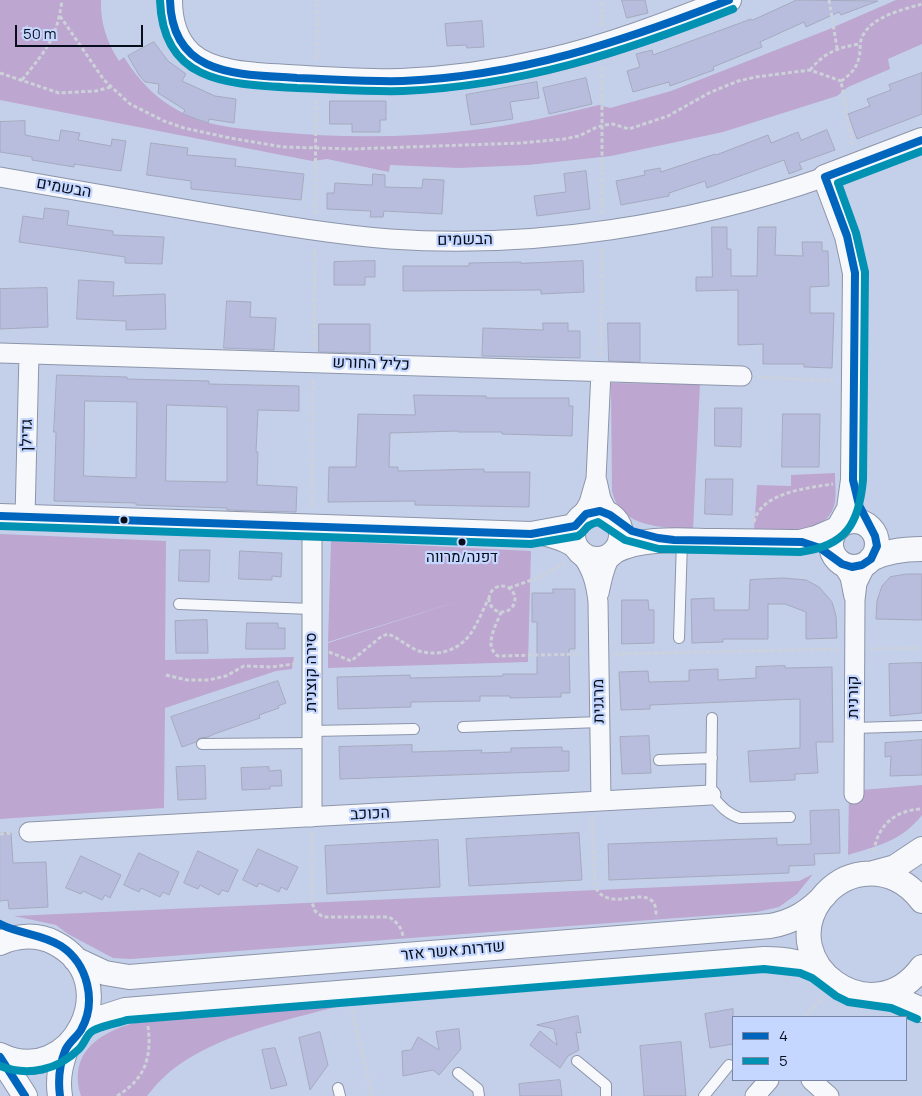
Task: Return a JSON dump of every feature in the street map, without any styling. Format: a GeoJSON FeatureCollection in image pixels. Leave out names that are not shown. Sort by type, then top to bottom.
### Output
{"type":"FeatureCollection","features":[{"type":"Feature","properties":{"kind":"street"},"geometry":{"type":"LineString","coordinates":[[170,0],[170,16],[176,37],[191,55],[215,68],[249,75],[400,81],[451,77],[500,70],[548,60],[602,46],[729,0]]}},
{"type":"Feature","properties":{"kind":"street","name":"הבשמים"},"geometry":{"type":"LineString","coordinates":[[0,177],[315,231],[393,239],[469,240],[550,236],[602,230],[710,211],[825,177],[922,140]]}},
{"type":"Feature","properties":{"kind":"street"},"geometry":{"type":"LineString","coordinates":[[825,177],[847,236],[855,273],[853,480],[849,509],[832,542],[833,553],[839,561]]}},
{"type":"Feature","properties":{"kind":"street","name":"כליל החורש"},"geometry":{"type":"LineString","coordinates":[[0,353],[742,376]]}},
{"type":"Feature","properties":{"kind":"street","name":"גדילן"},"geometry":{"type":"LineString","coordinates":[[25,517],[29,354]]}},
{"type":"Feature","properties":{"kind":"street"},"geometry":{"type":"LineString","coordinates":[[580,552],[573,541],[578,522],[589,503],[596,479],[601,372]]}},
{"type":"Feature","properties":{"kind":"street"},"geometry":{"type":"LineString","coordinates":[[596,479],[601,499],[614,519],[621,538],[614,553]]}},
{"type":"Feature","properties":{"kind":"street"},"geometry":{"type":"LineString","coordinates":[[853,480],[860,505],[877,546],[869,561]]}},
{"type":"Feature","properties":{"kind":"street"},"geometry":{"type":"LineString","coordinates":[[0,516],[531,534],[549,532],[578,522],[588,513],[595,511],[614,519],[642,535],[678,540]]}},
{"type":"Feature","properties":{"kind":"street"},"geometry":{"type":"LineString","coordinates":[[531,534],[554,539],[573,547],[587,558],[594,560],[606,558],[623,547],[633,544],[678,540],[796,542],[812,540],[846,523],[856,522],[866,525],[890,543],[916,549]]}},
{"type":"Feature","properties":{"kind":"street","name":"סירה קוצנית"},"geometry":{"type":"LineString","coordinates":[[312,527],[312,817]]}},
{"type":"Feature","properties":{"kind":"street"},"geometry":{"type":"LineString","coordinates":[[796,542],[816,546],[839,561],[856,567],[886,554],[916,549]]}},
{"type":"Feature","properties":{"kind":"street","name":"מרגנית"},"geometry":{"type":"LineString","coordinates":[[580,552],[593,573],[598,602],[600,722],[596,801]]}},
{"type":"Feature","properties":{"kind":"street","name":"מרגנית"},"geometry":{"type":"LineString","coordinates":[[598,602],[603,574],[608,559],[614,553]]}},
{"type":"Feature","properties":{"kind":"street","name":"קורנית"},"geometry":{"type":"LineString","coordinates":[[839,561],[850,577],[855,600]]}},
{"type":"Feature","properties":{"kind":"street","name":"קורנית"},"geometry":{"type":"LineString","coordinates":[[854,794],[855,600],[858,582],[869,561]]}},
{"type":"Feature","properties":{"kind":"street","name":"הכוכב"},"geometry":{"type":"LineString","coordinates":[[29,832],[711,795]]}},
{"type":"Feature","properties":{"kind":"street","name":"שדרות אשר אזר"},"geometry":{"type":"LineString","coordinates":[[75,959],[105,973],[129,977],[776,925],[795,919],[805,913],[836,885],[848,878],[877,872],[904,862],[922,849]]}},
{"type":"Feature","properties":{"kind":"street"},"geometry":{"type":"LineString","coordinates":[[877,872],[903,882],[922,901]]}},
{"type":"Feature","properties":{"kind":"street"},"geometry":{"type":"LineString","coordinates":[[824,895],[814,911],[810,939],[814,957],[829,979]]}},
{"type":"Feature","properties":{"kind":"street"},"geometry":{"type":"LineString","coordinates":[[0,924],[11,930],[51,941],[75,959],[81,967],[88,985],[89,1004],[85,1023],[74,1039],[50,1057],[31,1061],[0,1056]]}},
{"type":"Feature","properties":{"kind":"street"},"geometry":{"type":"LineString","coordinates":[[0,943],[14,938],[32,937]]}},
{"type":"Feature","properties":{"kind":"street","name":"שדרות אשר אזר"},"geometry":{"type":"LineString","coordinates":[[85,1023],[119,1011],[779,959],[798,962],[816,968],[847,991],[894,999],[922,1010]]}},
{"type":"Feature","properties":{"kind":"street"},"geometry":{"type":"LineString","coordinates":[[875,995],[884,994],[902,987],[922,968]]}},
{"type":"Feature","properties":{"kind":"street"},"geometry":{"type":"LineString","coordinates":[[60,1096],[59,1069],[67,1046]]}},
{"type":"Feature","properties":{"kind":"street"},"geometry":{"type":"LineString","coordinates":[[0,1056],[25,1096]]}},
{"type":"Feature","properties":{"kind":"street"},"geometry":{"type":"LineString","coordinates":[[755,1096],[768,1081]]}},
{"type":"Feature","properties":{"kind":"street"},"geometry":{"type":"LineString","coordinates":[[812,1081],[830,1096]]}},
{"type":"Feature","properties":{"kind":"lane"},"geometry":{"type":"LineString","coordinates":[[678,540],[679,638]]}},
{"type":"Feature","properties":{"kind":"lane"},"geometry":{"type":"LineString","coordinates":[[179,604],[312,610]]}},
{"type":"Feature","properties":{"kind":"lane"},"geometry":{"type":"LineString","coordinates":[[712,718],[711,795],[724,810],[740,818],[790,818]]}},
{"type":"Feature","properties":{"kind":"lane"},"geometry":{"type":"LineString","coordinates":[[462,727],[600,722]]}},
{"type":"Feature","properties":{"kind":"lane"},"geometry":{"type":"LineString","coordinates":[[854,728],[922,726]]}},
{"type":"Feature","properties":{"kind":"lane"},"geometry":{"type":"LineString","coordinates":[[202,744],[414,728]]}},
{"type":"Feature","properties":{"kind":"lane"},"geometry":{"type":"LineString","coordinates":[[659,760],[712,758]]}},
{"type":"Feature","properties":{"kind":"lane"},"geometry":{"type":"LineString","coordinates":[[577,1061],[606,1085],[606,1096]]}},
{"type":"Feature","properties":{"kind":"lane"},"geometry":{"type":"LineString","coordinates":[[704,1096],[729,1065]]}},
{"type":"Feature","properties":{"kind":"lane"},"geometry":{"type":"LineString","coordinates":[[458,1073],[478,1089],[479,1096]]}},
{"type":"Feature","properties":{"kind":"path"},"geometry":{"type":"LineString","coordinates":[[22,81],[50,44],[55,34],[62,0]]}},
{"type":"Feature","properties":{"kind":"path"},"geometry":{"type":"LineString","coordinates":[[312,527],[317,0]]}},
{"type":"Feature","properties":{"kind":"path"},"geometry":{"type":"LineString","coordinates":[[601,372],[602,0]]}},
{"type":"Feature","properties":{"kind":"path"},"geometry":{"type":"LineString","coordinates":[[829,0],[837,48]]}},
{"type":"Feature","properties":{"kind":"path"},"geometry":{"type":"LineString","coordinates":[[841,80],[852,72],[859,56],[862,36],[872,26],[884,17],[897,11],[922,4]]}},
{"type":"Feature","properties":{"kind":"path"},"geometry":{"type":"LineString","coordinates":[[60,16],[89,60],[111,86],[130,104],[171,124],[230,138],[283,147],[352,149],[521,143],[564,139],[579,136],[601,126],[612,124],[629,129],[668,116],[709,93],[738,81],[756,77],[810,70],[841,80]]}},
{"type":"Feature","properties":{"kind":"path"},"geometry":{"type":"LineString","coordinates":[[810,70],[827,53],[837,48],[860,44]]}},
{"type":"Feature","properties":{"kind":"path"},"geometry":{"type":"LineString","coordinates":[[0,73],[59,93],[96,91],[111,86]]}},
{"type":"Feature","properties":{"kind":"path"},"geometry":{"type":"LineString","coordinates":[[841,80],[856,166]]}},
{"type":"Feature","properties":{"kind":"path"},"geometry":{"type":"LineString","coordinates":[[742,376],[855,382]]}},
{"type":"Feature","properties":{"kind":"path"},"geometry":{"type":"LineString","coordinates":[[749,541],[755,518],[770,500],[800,490],[853,480]]}},
{"type":"Feature","properties":{"kind":"path"},"geometry":{"type":"LineString","coordinates":[[509,588],[540,577],[580,552]]}},
{"type":"Feature","properties":{"kind":"path"},"geometry":{"type":"LineString","coordinates":[[166,675],[187,680],[209,680],[226,676],[244,666],[272,667],[312,652],[351,661],[382,636],[388,634],[418,651],[430,653],[445,652],[458,646],[471,634],[491,592],[495,588],[503,586],[509,588],[514,594],[514,604],[508,610],[501,612],[492,607],[489,598]]}},
{"type":"Feature","properties":{"kind":"path"},"geometry":{"type":"LineString","coordinates":[[501,612],[490,645],[492,652],[498,656],[922,648]]}},
{"type":"Feature","properties":{"kind":"path"},"geometry":{"type":"LineString","coordinates":[[596,801],[594,887],[606,899],[646,897],[652,901],[655,905],[659,935]]}},
{"type":"Feature","properties":{"kind":"path"},"geometry":{"type":"LineString","coordinates":[[877,872],[874,853],[875,842],[879,832],[885,824],[897,815],[911,809],[922,809]]}},
{"type":"Feature","properties":{"kind":"path"},"geometry":{"type":"LineString","coordinates":[[312,817],[312,902],[315,910],[322,917],[389,917],[397,922],[402,932],[405,955]]}},
{"type":"Feature","properties":{"kind":"path"},"geometry":{"type":"LineString","coordinates":[[806,1016],[829,979]]}},
{"type":"Feature","properties":{"kind":"path"},"geometry":{"type":"LineString","coordinates":[[348,992],[372,1096]]}},
{"type":"Feature","properties":{"kind":"path"},"geometry":{"type":"LineString","coordinates":[[117,1096],[134,1083],[148,1060],[150,1045],[144,1009]]}},
{"type":"Feature","properties":{"kind":"shaded area"},"geometry":{"type":"Polygon","coordinates":[[[0,0],[101,0],[105,32],[119,61],[124,57],[151,91],[177,110],[208,123],[230,127],[325,135],[399,136],[449,133],[520,123],[599,105],[610,108],[671,91],[827,30],[896,0],[922,0],[922,44],[888,59],[890,69],[848,87],[837,96],[723,132],[611,156],[528,165],[459,168],[390,165],[389,172],[327,159],[312,161],[0,100],[0,0]]]}},
{"type":"Feature","properties":{"kind":"shaded area"},"geometry":{"type":"Polygon","coordinates":[[[611,383],[700,384],[693,530],[644,523],[624,513],[617,503],[612,491],[611,383]]]}},
{"type":"Feature","properties":{"kind":"shaded area"},"geometry":{"type":"Polygon","coordinates":[[[835,473],[833,509],[827,518],[819,524],[798,530],[754,530],[757,485],[791,486],[791,475],[835,473]]]}},
{"type":"Feature","properties":{"kind":"shaded area"},"geometry":{"type":"Polygon","coordinates":[[[0,534],[166,541],[165,660],[294,657],[292,669],[276,671],[165,708],[164,808],[0,819],[0,534]]]}},
{"type":"Feature","properties":{"kind":"shaded area"},"geometry":{"type":"Polygon","coordinates":[[[331,541],[531,551],[528,662],[328,668],[328,643],[472,597],[328,642],[331,541]]]}},
{"type":"Feature","properties":{"kind":"shaded area"},"geometry":{"type":"Polygon","coordinates":[[[922,785],[922,815],[914,824],[897,837],[869,849],[848,855],[849,791],[922,785]]]}},
{"type":"Feature","properties":{"kind":"shaded area"},"geometry":{"type":"Polygon","coordinates":[[[813,874],[797,894],[779,907],[757,912],[131,959],[113,958],[68,934],[56,925],[14,916],[799,881],[813,874]]]}},
{"type":"Feature","properties":{"kind":"shaded area"},"geometry":{"type":"Polygon","coordinates":[[[340,1006],[270,1024],[199,1052],[179,1065],[160,1081],[147,1096],[81,1096],[78,1081],[79,1068],[83,1057],[98,1039],[121,1027],[134,1023],[340,1006]]]}},
{"type":"Feature","properties":{"kind":"building"},"geometry":{"type":"Polygon","coordinates":[[[622,0],[645,0],[648,13],[627,18],[622,0]]]}},
{"type":"Feature","properties":{"kind":"building"},"geometry":{"type":"Polygon","coordinates":[[[797,0],[878,1],[841,15],[839,12],[806,27],[804,22],[760,42],[762,47],[713,67],[714,70],[670,86],[669,82],[633,92],[627,71],[640,67],[636,54],[652,50],[653,55],[752,20],[797,0]]]}},
{"type":"Feature","properties":{"kind":"building"},"geometry":{"type":"Polygon","coordinates":[[[482,21],[484,47],[467,48],[466,45],[447,46],[445,24],[482,21]]]}},
{"type":"Feature","properties":{"kind":"building"},"geometry":{"type":"Polygon","coordinates":[[[154,42],[168,61],[186,74],[182,81],[215,96],[236,99],[234,123],[209,119],[208,123],[183,114],[185,110],[158,93],[159,84],[145,82],[128,56],[154,42]]]}},
{"type":"Feature","properties":{"kind":"building"},"geometry":{"type":"Polygon","coordinates":[[[922,73],[922,114],[857,139],[848,114],[870,106],[867,99],[891,90],[889,85],[922,73]]]}},
{"type":"Feature","properties":{"kind":"building"},"geometry":{"type":"Polygon","coordinates":[[[586,78],[592,104],[549,114],[543,88],[586,78]]]}},
{"type":"Feature","properties":{"kind":"building"},"geometry":{"type":"Polygon","coordinates":[[[537,82],[539,98],[510,102],[513,119],[471,125],[466,95],[537,82]]]}},
{"type":"Feature","properties":{"kind":"building"},"geometry":{"type":"Polygon","coordinates":[[[330,101],[386,101],[386,120],[380,120],[380,132],[352,132],[352,124],[330,124],[330,101]]]}},
{"type":"Feature","properties":{"kind":"building"},"geometry":{"type":"Polygon","coordinates":[[[25,121],[25,135],[59,141],[61,130],[80,133],[78,140],[111,146],[112,139],[126,141],[121,171],[74,164],[74,167],[0,152],[0,122],[25,121]]]}},
{"type":"Feature","properties":{"kind":"building"},"geometry":{"type":"Polygon","coordinates":[[[827,130],[835,150],[799,163],[802,169],[789,174],[784,160],[707,188],[705,181],[669,193],[669,196],[621,205],[616,181],[645,175],[644,171],[660,168],[661,172],[716,155],[768,135],[771,143],[798,132],[801,140],[827,130]]]}},
{"type":"Feature","properties":{"kind":"building"},"geometry":{"type":"Polygon","coordinates":[[[151,143],[188,148],[187,155],[236,159],[235,166],[304,174],[301,200],[191,189],[191,181],[147,175],[151,143]]]}},
{"type":"Feature","properties":{"kind":"building"},"geometry":{"type":"Polygon","coordinates":[[[586,171],[590,209],[537,216],[534,196],[566,192],[564,174],[586,171]]]}},
{"type":"Feature","properties":{"kind":"building"},"geometry":{"type":"Polygon","coordinates":[[[373,174],[385,175],[385,187],[422,188],[423,179],[444,180],[442,214],[384,211],[383,217],[370,217],[371,211],[327,209],[327,193],[334,193],[335,183],[372,185],[373,174]]]}},
{"type":"Feature","properties":{"kind":"building"},"geometry":{"type":"Polygon","coordinates":[[[45,208],[69,211],[67,225],[113,231],[113,235],[164,237],[162,264],[125,263],[125,257],[19,242],[23,216],[43,219],[45,208]]]}},
{"type":"Feature","properties":{"kind":"building"},"geometry":{"type":"Polygon","coordinates":[[[712,227],[727,227],[727,249],[731,249],[731,276],[757,276],[758,227],[776,227],[775,255],[803,256],[802,242],[822,242],[822,251],[828,251],[829,286],[810,287],[810,313],[834,313],[832,368],[804,367],[804,364],[763,364],[763,344],[738,345],[738,290],[696,291],[696,277],[712,277],[712,227]]]}},
{"type":"Feature","properties":{"kind":"building"},"geometry":{"type":"Polygon","coordinates":[[[375,261],[375,277],[365,277],[365,285],[334,285],[334,262],[375,261]]]}},
{"type":"Feature","properties":{"kind":"building"},"geometry":{"type":"Polygon","coordinates":[[[583,261],[584,292],[541,294],[541,290],[403,291],[403,266],[469,266],[469,263],[583,261]]]}},
{"type":"Feature","properties":{"kind":"building"},"geometry":{"type":"Polygon","coordinates":[[[79,280],[114,282],[113,296],[165,294],[166,329],[126,330],[126,321],[77,319],[79,280]]]}},
{"type":"Feature","properties":{"kind":"building"},"geometry":{"type":"Polygon","coordinates":[[[47,288],[48,327],[0,329],[0,289],[47,288]]]}},
{"type":"Feature","properties":{"kind":"building"},"geometry":{"type":"Polygon","coordinates":[[[227,301],[251,302],[250,317],[276,318],[274,350],[224,348],[227,301]]]}},
{"type":"Feature","properties":{"kind":"building"},"geometry":{"type":"Polygon","coordinates":[[[543,323],[568,323],[568,331],[580,331],[580,358],[482,356],[483,328],[543,330],[543,323]]]}},
{"type":"Feature","properties":{"kind":"building"},"geometry":{"type":"Polygon","coordinates":[[[608,323],[640,323],[640,362],[609,361],[608,323]]]}},
{"type":"Feature","properties":{"kind":"building"},"geometry":{"type":"Polygon","coordinates":[[[319,324],[370,324],[370,353],[319,352],[319,324]]]}},
{"type":"Feature","properties":{"kind":"building"},"geometry":{"type":"Polygon","coordinates":[[[57,375],[209,381],[209,384],[299,386],[299,411],[258,410],[256,452],[258,452],[257,485],[297,487],[296,512],[136,505],[136,503],[54,501],[56,432],[54,432],[57,375]],[[85,401],[84,476],[136,478],[137,402],[85,401]],[[167,405],[166,481],[227,482],[227,407],[167,405]]]}},
{"type":"Feature","properties":{"kind":"building"},"geometry":{"type":"Polygon","coordinates":[[[414,395],[486,396],[486,398],[569,398],[569,406],[573,406],[572,436],[458,431],[390,433],[389,467],[398,467],[398,471],[484,469],[484,472],[530,472],[529,507],[415,505],[415,501],[328,502],[329,467],[356,467],[358,414],[415,415],[414,395]]]}},
{"type":"Feature","properties":{"kind":"building"},"geometry":{"type":"Polygon","coordinates":[[[715,408],[742,408],[741,447],[715,446],[715,408]]]}},
{"type":"Feature","properties":{"kind":"building"},"geometry":{"type":"Polygon","coordinates":[[[783,414],[820,414],[819,467],[782,467],[783,414]]]}},
{"type":"Feature","properties":{"kind":"building"},"geometry":{"type":"Polygon","coordinates":[[[706,479],[733,479],[732,515],[705,514],[706,479]]]}},
{"type":"Feature","properties":{"kind":"building"},"geometry":{"type":"Polygon","coordinates":[[[180,550],[210,550],[209,582],[179,581],[180,550]]]}},
{"type":"Feature","properties":{"kind":"building"},"geometry":{"type":"Polygon","coordinates":[[[240,551],[282,553],[281,577],[272,576],[272,580],[239,579],[240,551]]]}},
{"type":"Feature","properties":{"kind":"building"},"geometry":{"type":"Polygon","coordinates":[[[922,574],[922,620],[876,619],[877,601],[882,586],[890,577],[922,574]]]}},
{"type":"Feature","properties":{"kind":"building"},"geometry":{"type":"Polygon","coordinates":[[[784,578],[806,580],[819,587],[832,602],[836,616],[837,638],[806,639],[806,612],[785,604],[768,604],[768,639],[723,639],[723,642],[692,643],[691,599],[714,598],[714,610],[749,610],[750,580],[784,578]]]}},
{"type":"Feature","properties":{"kind":"building"},"geometry":{"type":"Polygon","coordinates":[[[553,589],[575,589],[575,649],[569,649],[570,693],[561,693],[561,697],[510,698],[510,696],[480,696],[480,701],[411,702],[411,707],[338,709],[337,677],[410,675],[410,678],[537,674],[537,622],[532,622],[532,593],[553,593],[553,589]]]}},
{"type":"Feature","properties":{"kind":"building"},"geometry":{"type":"Polygon","coordinates":[[[622,600],[648,600],[649,610],[654,610],[654,643],[622,644],[622,600]]]}},
{"type":"Feature","properties":{"kind":"building"},"geometry":{"type":"Polygon","coordinates":[[[207,620],[208,653],[176,653],[175,621],[207,620]]]}},
{"type":"Feature","properties":{"kind":"building"},"geometry":{"type":"Polygon","coordinates":[[[247,623],[278,623],[278,628],[285,628],[285,649],[246,649],[247,623]]]}},
{"type":"Feature","properties":{"kind":"building"},"geometry":{"type":"Polygon","coordinates":[[[922,663],[922,713],[890,716],[889,664],[922,663]]]}},
{"type":"Feature","properties":{"kind":"building"},"geometry":{"type":"Polygon","coordinates":[[[785,666],[785,668],[832,667],[833,742],[816,742],[818,773],[795,774],[795,780],[750,782],[748,751],[800,748],[800,699],[650,705],[650,709],[621,710],[619,672],[648,671],[649,682],[689,681],[689,670],[718,669],[718,680],[756,678],[756,667],[785,666]]]}},
{"type":"Feature","properties":{"kind":"building"},"geometry":{"type":"Polygon","coordinates":[[[278,681],[286,703],[278,706],[279,708],[259,715],[260,718],[208,737],[199,738],[196,742],[182,747],[171,717],[278,681]]]}},
{"type":"Feature","properties":{"kind":"building"},"geometry":{"type":"Polygon","coordinates":[[[649,736],[651,773],[622,774],[620,737],[649,736]]]}},
{"type":"Feature","properties":{"kind":"building"},"geometry":{"type":"Polygon","coordinates":[[[922,740],[922,775],[890,776],[891,756],[885,757],[885,743],[922,740]]]}},
{"type":"Feature","properties":{"kind":"building"},"geometry":{"type":"Polygon","coordinates":[[[412,745],[412,752],[482,750],[481,753],[511,752],[511,748],[562,747],[562,751],[569,751],[569,771],[340,779],[339,747],[412,745]]]}},
{"type":"Feature","properties":{"kind":"building"},"geometry":{"type":"Polygon","coordinates":[[[205,766],[206,799],[178,800],[176,767],[205,766]]]}},
{"type":"Feature","properties":{"kind":"building"},"geometry":{"type":"Polygon","coordinates":[[[269,767],[269,771],[281,770],[282,786],[270,786],[270,789],[242,790],[241,768],[269,767]]]}},
{"type":"Feature","properties":{"kind":"building"},"geometry":{"type":"Polygon","coordinates":[[[839,810],[840,853],[814,854],[815,865],[789,866],[789,873],[609,880],[608,844],[777,838],[777,845],[811,844],[810,811],[839,810]]]}},
{"type":"Feature","properties":{"kind":"building"},"geometry":{"type":"Polygon","coordinates":[[[0,833],[11,833],[13,863],[46,862],[48,907],[9,909],[8,900],[0,901],[0,833]]]}},
{"type":"Feature","properties":{"kind":"building"},"geometry":{"type":"Polygon","coordinates":[[[579,833],[582,880],[469,886],[466,839],[579,833]]]}},
{"type":"Feature","properties":{"kind":"building"},"geometry":{"type":"Polygon","coordinates":[[[438,840],[440,887],[327,894],[325,846],[438,840]]]}},
{"type":"Feature","properties":{"kind":"building"},"geometry":{"type":"Polygon","coordinates":[[[258,849],[298,867],[287,890],[281,887],[279,892],[259,883],[257,887],[243,880],[258,849]]]}},
{"type":"Feature","properties":{"kind":"building"},"geometry":{"type":"Polygon","coordinates":[[[198,851],[238,870],[228,892],[222,890],[219,895],[200,885],[198,889],[184,883],[198,851]]]}},
{"type":"Feature","properties":{"kind":"building"},"geometry":{"type":"Polygon","coordinates":[[[139,853],[179,872],[169,895],[163,892],[160,897],[141,888],[139,892],[124,885],[139,853]]]}},
{"type":"Feature","properties":{"kind":"building"},"geometry":{"type":"Polygon","coordinates":[[[81,856],[121,875],[110,898],[105,895],[102,900],[83,891],[81,894],[66,888],[81,856]]]}},
{"type":"Feature","properties":{"kind":"building"},"geometry":{"type":"Polygon","coordinates":[[[733,1009],[732,1044],[710,1048],[705,1014],[733,1009]]]}},
{"type":"Feature","properties":{"kind":"building"},"geometry":{"type":"Polygon","coordinates":[[[578,1016],[581,1033],[576,1032],[579,1050],[568,1056],[560,1068],[530,1045],[540,1031],[557,1045],[554,1029],[537,1025],[578,1016]]]}},
{"type":"Feature","properties":{"kind":"building"},"geometry":{"type":"Polygon","coordinates":[[[459,1029],[461,1049],[439,1075],[433,1070],[403,1076],[402,1051],[411,1050],[418,1037],[439,1050],[436,1032],[459,1029]]]}},
{"type":"Feature","properties":{"kind":"building"},"geometry":{"type":"Polygon","coordinates":[[[320,1032],[328,1065],[310,1090],[299,1038],[320,1032]]]}},
{"type":"Feature","properties":{"kind":"building"},"geometry":{"type":"Polygon","coordinates":[[[681,1042],[686,1096],[644,1096],[640,1046],[681,1042]]]}},
{"type":"Feature","properties":{"kind":"building"},"geometry":{"type":"Polygon","coordinates":[[[275,1048],[287,1085],[271,1089],[262,1050],[275,1048]]]}},
{"type":"Feature","properties":{"kind":"building"},"geometry":{"type":"Polygon","coordinates":[[[560,1080],[562,1096],[520,1096],[519,1084],[560,1080]]]}},
{"type":"Feature","properties":{"kind":"transit line","name":"5"},"geometry":{"type":"LineString","coordinates":[[160,0],[164,28],[173,49],[187,64],[205,74],[225,81],[248,85],[377,91],[447,88],[531,74],[612,53],[733,9]]}},
{"type":"Feature","properties":{"kind":"transit line","name":"4"},"geometry":{"type":"LineString","coordinates":[[170,0],[174,25],[182,44],[196,57],[212,66],[231,72],[253,75],[363,81],[446,78],[529,64],[609,43],[729,0]]}},
{"type":"Feature","properties":{"kind":"transit line","name":"4"},"geometry":{"type":"LineString","coordinates":[[825,177],[922,140]]}},
{"type":"Feature","properties":{"kind":"transit line","name":"5"},"geometry":{"type":"LineString","coordinates":[[0,526],[531,544],[578,536],[590,525],[598,522],[625,540],[659,549],[800,552],[829,544],[839,538],[853,521],[858,509],[863,480],[865,272],[856,233],[838,183],[922,151]]}},
{"type":"Feature","properties":{"kind":"transit line","name":"4"},"geometry":{"type":"LineString","coordinates":[[0,516],[531,534],[575,526],[586,514],[600,511],[610,515],[632,531],[658,538],[674,540],[802,542],[820,548],[842,564],[852,567],[862,565],[871,559],[877,546],[875,536],[859,505],[853,480],[855,273],[847,236],[825,177]]}},
{"type":"Feature","properties":{"kind":"transit line","name":"4"},"geometry":{"type":"LineString","coordinates":[[0,924],[47,939],[61,946],[78,963],[87,984],[89,996],[86,1019],[81,1030],[68,1045],[61,1062],[60,1096]]}},
{"type":"Feature","properties":{"kind":"transit line","name":"5"},"geometry":{"type":"LineString","coordinates":[[0,1066],[21,1071],[42,1070],[52,1067],[79,1049],[93,1031],[127,1020],[764,969],[800,973],[812,978],[836,996],[848,1002],[891,1008],[917,1019]]}},
{"type":"Feature","properties":{"kind":"transit line","name":"4"},"geometry":{"type":"LineString","coordinates":[[0,1057],[25,1096]]}},
{"type":"Feature","properties":{"kind":"place","name":"דפנה/מרווה"},"geometry":{"type":"Point","coordinates":[462,542]}}]}
